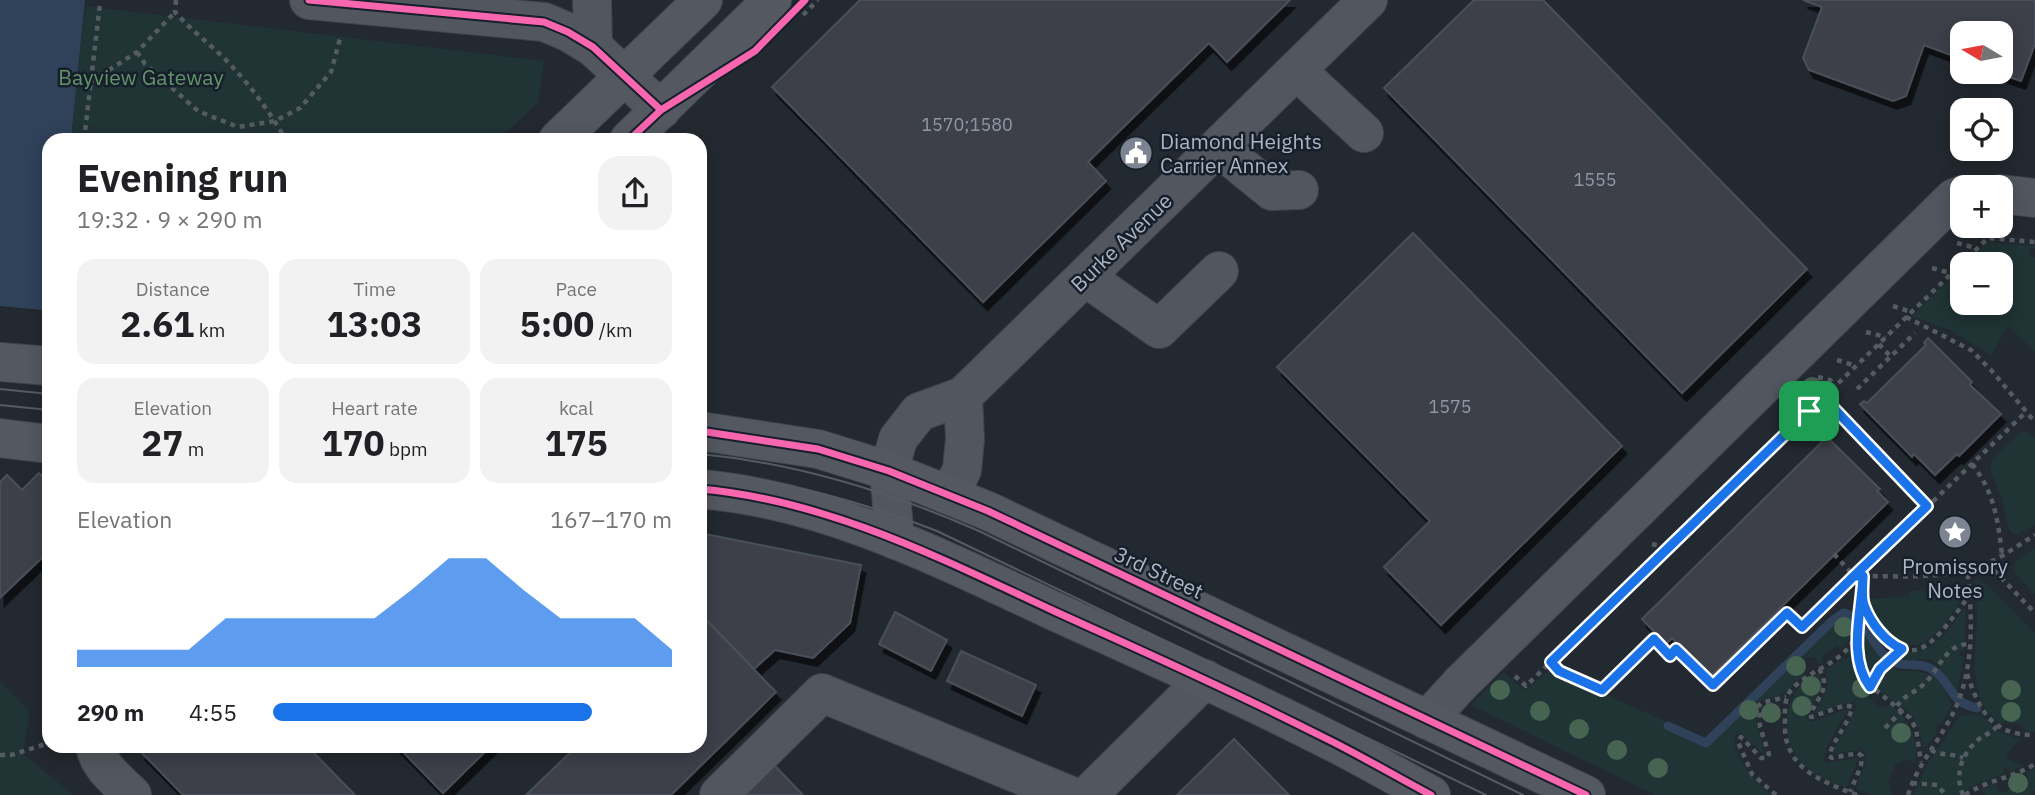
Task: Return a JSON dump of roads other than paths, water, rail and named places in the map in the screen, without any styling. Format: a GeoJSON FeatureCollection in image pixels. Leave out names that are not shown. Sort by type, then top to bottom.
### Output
{"type":"FeatureCollection","features":[{"type":"Feature","properties":{"kind":"main road"},"geometry":{"type":"LineString","coordinates":[[565,133],[703,0]]}},
{"type":"Feature","properties":{"kind":"main road"},"geometry":{"type":"LineString","coordinates":[[636,133],[784,4]]}},
{"type":"Feature","properties":{"kind":"main road"},"geometry":{"type":"LineString","coordinates":[[0,362],[42,365]]}},
{"type":"Feature","properties":{"kind":"main road","name":"3rd Street"},"geometry":{"type":"LineString","coordinates":[[707,432],[818,449],[889,471],[988,510],[1585,795]]}},
{"type":"Feature","properties":{"kind":"main road"},"geometry":{"type":"LineString","coordinates":[[0,438],[42,443]]}},
{"type":"Feature","properties":{"kind":"main road"},"geometry":{"type":"LineString","coordinates":[[707,490],[801,507],[843,518],[1205,679],[1325,737],[1431,795]]}},
{"type":"Feature","properties":{"kind":"main road"},"geometry":{"type":"LineString","coordinates":[[1325,737],[1380,795]]}},
{"type":"Feature","properties":{"kind":"street"},"geometry":{"type":"LineString","coordinates":[[592,0],[593,47]]}},
{"type":"Feature","properties":{"kind":"street","name":"Burke Avenue"},"geometry":{"type":"LineString","coordinates":[[895,540],[889,471],[898,439],[919,412],[963,396],[1368,0]]}},
{"type":"Feature","properties":{"kind":"street"},"geometry":{"type":"LineString","coordinates":[[323,1],[544,22],[593,47],[661,110]]}},
{"type":"Feature","properties":{"kind":"street"},"geometry":{"type":"LineString","coordinates":[[1296,70],[1364,133]]}},
{"type":"Feature","properties":{"kind":"street"},"geometry":{"type":"LineString","coordinates":[[1218,147],[1272,191],[1299,190]]}},
{"type":"Feature","properties":{"kind":"street"},"geometry":{"type":"LineString","coordinates":[[2013,195],[2035,198]]}},
{"type":"Feature","properties":{"kind":"street"},"geometry":{"type":"LineString","coordinates":[[1427,720],[1950,202]]}},
{"type":"Feature","properties":{"kind":"street"},"geometry":{"type":"LineString","coordinates":[[1086,277],[1159,329],[1219,271]]}},
{"type":"Feature","properties":{"kind":"street"},"geometry":{"type":"LineString","coordinates":[[949,495],[962,470],[965,439],[963,396]]}},
{"type":"Feature","properties":{"kind":"street"},"geometry":{"type":"LineString","coordinates":[[1088,795],[1205,679]]}},
{"type":"Feature","properties":{"kind":"street"},"geometry":{"type":"LineString","coordinates":[[719,795],[822,693],[1069,795]]}},
{"type":"Feature","properties":{"kind":"street"},"geometry":{"type":"LineString","coordinates":[[96,753],[107,771],[132,795]]}},
{"type":"Feature","properties":{"kind":"water"},"geometry":{"type":"Polygon","coordinates":[[[0,0],[85,0],[72,133],[42,133],[42,310],[0,306],[0,0]]]}},
{"type":"Feature","properties":{"kind":"waterway"},"geometry":{"type":"LineString","coordinates":[[1668,726],[1706,743],[1843,613],[1858,620],[1881,652],[1892,662],[1928,667],[1939,675],[1961,702],[1977,708]]}},
{"type":"Feature","properties":{"kind":"tram line"},"geometry":{"type":"LineString","coordinates":[[0,389],[42,393]]}},
{"type":"Feature","properties":{"kind":"tram line"},"geometry":{"type":"LineString","coordinates":[[0,405],[42,409]]}},
{"type":"Feature","properties":{"kind":"tram line"},"geometry":{"type":"LineString","coordinates":[[707,455],[772,464],[842,481],[912,504],[979,531],[1523,795]]}},
{"type":"Feature","properties":{"kind":"tram line"},"geometry":{"type":"LineString","coordinates":[[707,472],[820,493],[937,531],[1486,795]]}},
{"type":"Feature","properties":{"kind":"place","name":"Diamond Heights Carrier Annex"},"geometry":{"type":"Point","coordinates":[1136,153]}},
{"type":"Feature","properties":{"kind":"place","name":"Promissory Notes"},"geometry":{"type":"Point","coordinates":[1955,532]}},
{"type":"Feature","properties":{"kind":"park label","name":"Bayview Gateway"},"geometry":{"type":"Point","coordinates":[141,77]}}]}
